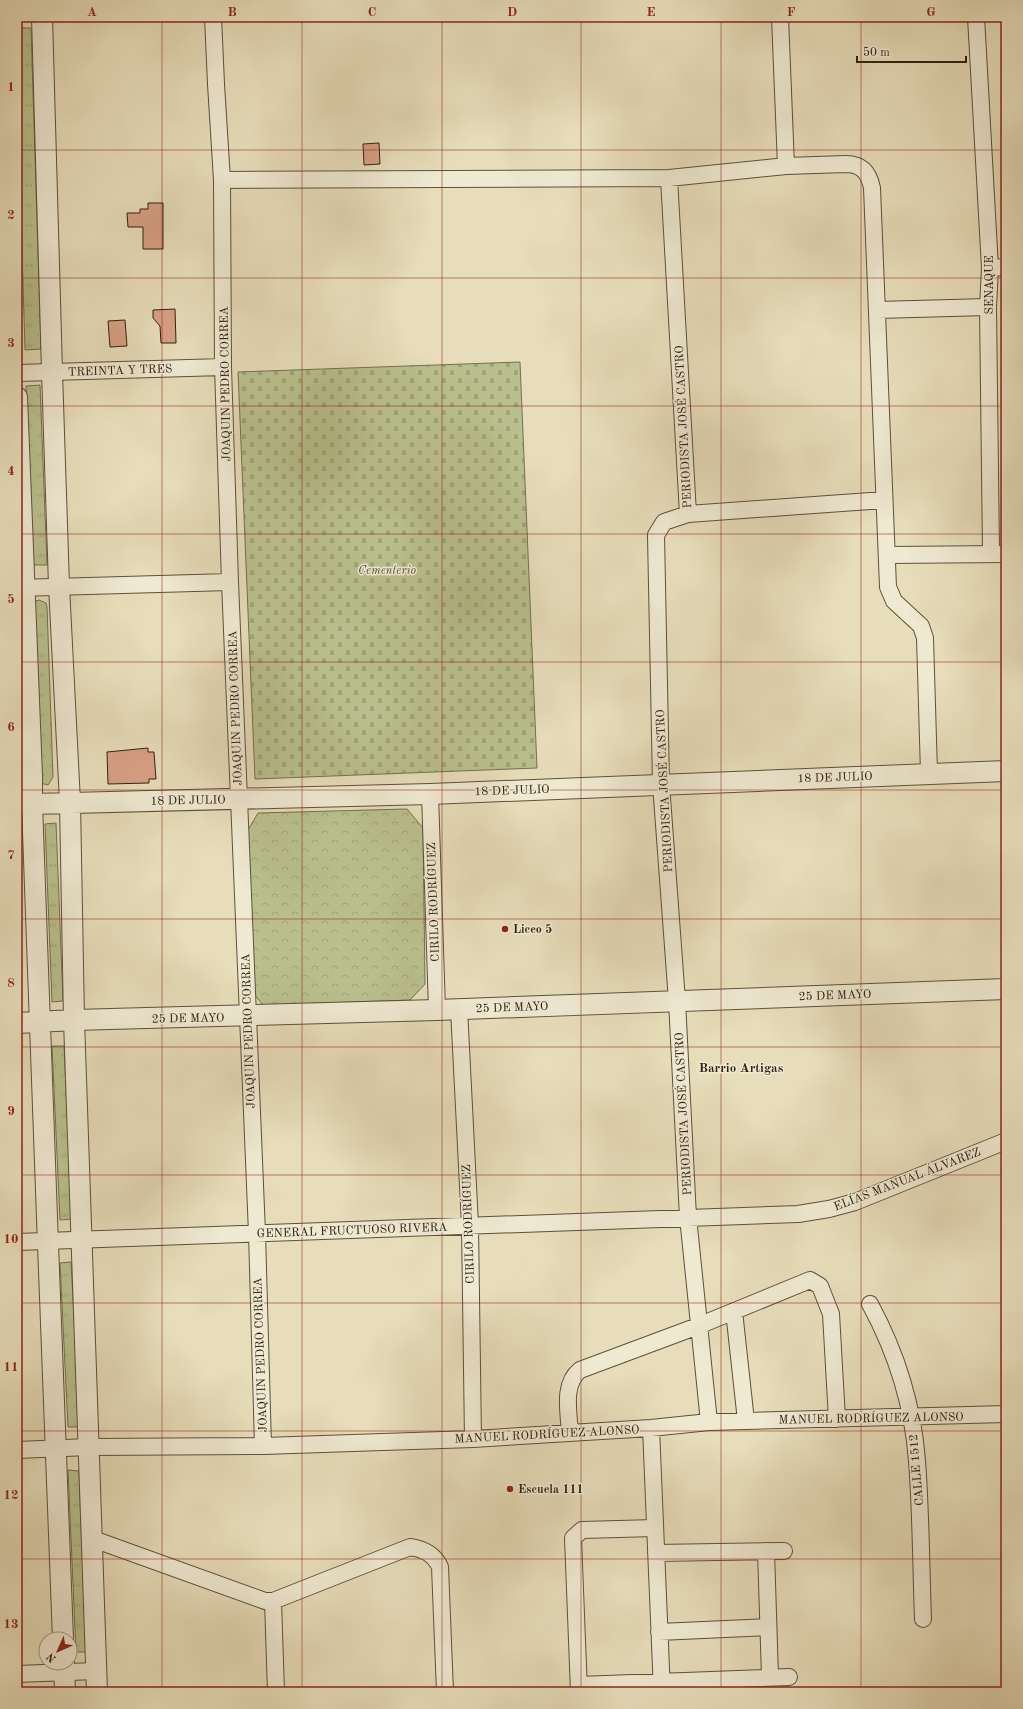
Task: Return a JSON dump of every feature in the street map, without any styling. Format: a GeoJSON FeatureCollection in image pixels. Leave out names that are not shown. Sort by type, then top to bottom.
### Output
{"type":"FeatureCollection","features":[{"type":"Feature","properties":{"kind":"street"},"geometry":{"type":"LineString","coordinates":[[42,17],[59,586],[70,802],[74,1020],[83,1240],[97,1692]]}},
{"type":"Feature","properties":{"kind":"street","name":"JOAQUIN PEDRO CORREA"},"geometry":{"type":"LineString","coordinates":[[213,17],[222,180],[223,367],[263,1446]]}},
{"type":"Feature","properties":{"kind":"street"},"geometry":{"type":"LineString","coordinates":[[780,17],[786,166]]}},
{"type":"Feature","properties":{"kind":"street","name":"SENAQUE"},"geometry":{"type":"LineString","coordinates":[[976,17],[990,268],[988,307],[998,553]]}},
{"type":"Feature","properties":{"kind":"street"},"geometry":{"type":"LineString","coordinates":[[222,180],[669,178],[786,166],[854,164],[864,169],[869,177],[872,188],[888,587],[894,601],[921,626],[926,638],[929,773]]}},
{"type":"Feature","properties":{"kind":"street","name":"PERIODISTA JOSÉ CASTRO"},"geometry":{"type":"LineString","coordinates":[[669,178],[688,514],[664,522],[656,535],[661,784],[677,1001],[688,1217],[709,1422]]}},
{"type":"Feature","properties":{"kind":"street"},"geometry":{"type":"LineString","coordinates":[[990,268],[1006,267]]}},
{"type":"Feature","properties":{"kind":"street"},"geometry":{"type":"LineString","coordinates":[[877,310],[988,307]]}},
{"type":"Feature","properties":{"kind":"street","name":"TREINTA Y TRES"},"geometry":{"type":"LineString","coordinates":[[17,373],[223,367]]}},
{"type":"Feature","properties":{"kind":"street"},"geometry":{"type":"LineString","coordinates":[[17,397],[21,587],[32,776],[24,804],[39,1022],[49,1240],[63,1631]]}},
{"type":"Feature","properties":{"kind":"street"},"geometry":{"type":"LineString","coordinates":[[688,514],[884,500]]}},
{"type":"Feature","properties":{"kind":"street"},"geometry":{"type":"LineString","coordinates":[[887,555],[998,553]]}},
{"type":"Feature","properties":{"kind":"street"},"geometry":{"type":"LineString","coordinates":[[21,587],[230,582]]}},
{"type":"Feature","properties":{"kind":"street","name":"18 DE JULIO"},"geometry":{"type":"LineString","coordinates":[[24,804],[430,794],[1006,771]]}},
{"type":"Feature","properties":{"kind":"street","name":"CIRILO RODRÍGUEZ"},"geometry":{"type":"LineString","coordinates":[[430,794],[437,1010]]}},
{"type":"Feature","properties":{"kind":"street","name":"25 DE MAYO"},"geometry":{"type":"LineString","coordinates":[[17,1023],[74,1020],[437,1010],[1006,989]]}},
{"type":"Feature","properties":{"kind":"street","name":"CIRILO RODRÍGUEZ"},"geometry":{"type":"LineString","coordinates":[[459,1009],[470,1225],[473,1439]]}},
{"type":"Feature","properties":{"kind":"street","name":"ELÍAS MANUAL ÁLVAREZ"},"geometry":{"type":"LineString","coordinates":[[688,1217],[763,1216],[798,1214],[829,1209],[855,1202],[1006,1142]]}},
{"type":"Feature","properties":{"kind":"street","name":"GENERAL FRUCTUOSO RIVERA"},"geometry":{"type":"LineString","coordinates":[[17,1242],[688,1217]]}},
{"type":"Feature","properties":{"kind":"street"},"geometry":{"type":"LineString","coordinates":[[570,1433],[569,1386],[574,1374],[580,1370],[698,1326],[810,1280],[820,1286],[831,1314],[837,1419]]}},
{"type":"Feature","properties":{"kind":"street","name":"CALLE 1512"},"geometry":{"type":"LineString","coordinates":[[870,1304],[883,1328],[903,1385],[911,1418],[917,1460],[923,1619]]}},
{"type":"Feature","properties":{"kind":"street"},"geometry":{"type":"LineString","coordinates":[[734,1311],[746,1421]]}},
{"type":"Feature","properties":{"kind":"street","name":"MANUEL RODRÍGUEZ ALONSO"},"geometry":{"type":"LineString","coordinates":[[17,1450],[89,1447],[263,1446],[473,1439],[651,1428],[709,1422],[911,1418],[1006,1414]]}},
{"type":"Feature","properties":{"kind":"street"},"geometry":{"type":"LineString","coordinates":[[651,1428],[661,1687]]}},
{"type":"Feature","properties":{"kind":"street"},"geometry":{"type":"LineString","coordinates":[[655,1528],[582,1530],[573,1538],[579,1688],[661,1687],[770,1677],[789,1677]]}},
{"type":"Feature","properties":{"kind":"street"},"geometry":{"type":"LineString","coordinates":[[92,1539],[264,1601],[273,1601],[410,1547],[421,1548],[436,1559],[440,1567],[442,1577],[445,1692]]}},
{"type":"Feature","properties":{"kind":"street"},"geometry":{"type":"LineString","coordinates":[[656,1553],[784,1550]]}},
{"type":"Feature","properties":{"kind":"street"},"geometry":{"type":"LineString","coordinates":[[766,1551],[770,1677]]}},
{"type":"Feature","properties":{"kind":"street"},"geometry":{"type":"LineString","coordinates":[[273,1601],[276,1692]]}},
{"type":"Feature","properties":{"kind":"street"},"geometry":{"type":"LineString","coordinates":[[659,1632],[768,1627]]}},
{"type":"Feature","properties":{"kind":"street"},"geometry":{"type":"LineString","coordinates":[[78,1669],[96,1671]]}},
{"type":"Feature","properties":{"kind":"street"},"geometry":{"type":"LineString","coordinates":[[17,1674],[38,1671]]}},
{"type":"Feature","properties":{"kind":"street"},"geometry":{"type":"LineString","coordinates":[[64,1671],[65,1692]]}},
{"type":"Feature","properties":{"kind":"green space"},"geometry":{"type":"Polygon","coordinates":[[[17,28],[31,28],[41,349],[25,350],[17,80],[17,28]]]}},
{"type":"Feature","properties":{"kind":"green space","name":"Cementerio"},"geometry":{"type":"Polygon","coordinates":[[[520,362],[537,768],[255,779],[238,372],[520,362]]]}},
{"type":"Feature","properties":{"kind":"green space"},"geometry":{"type":"Polygon","coordinates":[[[40,385],[47,565],[32,565],[26,386],[40,385]]]}},
{"type":"Feature","properties":{"kind":"green space"},"geometry":{"type":"Polygon","coordinates":[[[39,600],[46,603],[47,607],[53,777],[48,785],[40,783],[32,607],[36,601],[39,600]]]}},
{"type":"Feature","properties":{"kind":"green space"},"geometry":{"type":"Polygon","coordinates":[[[407,809],[423,828],[425,984],[410,1000],[263,1005],[253,993],[248,830],[258,813],[407,809]]]}},
{"type":"Feature","properties":{"kind":"green space"},"geometry":{"type":"Polygon","coordinates":[[[56,823],[63,1001],[52,1002],[45,824],[56,823]]]}},
{"type":"Feature","properties":{"kind":"green space"},"geometry":{"type":"Polygon","coordinates":[[[52,1046],[64,1046],[72,1219],[60,1220],[52,1046]]]}},
{"type":"Feature","properties":{"kind":"green space"},"geometry":{"type":"Polygon","coordinates":[[[71,1262],[80,1427],[68,1427],[60,1263],[71,1262]]]}},
{"type":"Feature","properties":{"kind":"green space"},"geometry":{"type":"Polygon","coordinates":[[[68,1470],[79,1471],[86,1652],[78,1652],[78,1631],[75,1631],[68,1470]]]}},
{"type":"Feature","properties":{"kind":"building"},"geometry":{"type":"Polygon","coordinates":[[[379,143],[380,164],[364,165],[363,144],[379,143]]]}},
{"type":"Feature","properties":{"kind":"building"},"geometry":{"type":"Polygon","coordinates":[[[148,203],[163,203],[163,249],[143,249],[143,227],[128,227],[127,213],[140,213],[140,209],[148,209],[148,203]]]}},
{"type":"Feature","properties":{"kind":"building"},"geometry":{"type":"Polygon","coordinates":[[[175,309],[176,343],[161,343],[160,326],[153,318],[153,310],[175,309]]]}},
{"type":"Feature","properties":{"kind":"building"},"geometry":{"type":"Polygon","coordinates":[[[125,320],[127,346],[110,347],[108,321],[125,320]]]}},
{"type":"Feature","properties":{"kind":"building"},"geometry":{"type":"Polygon","coordinates":[[[148,748],[148,752],[154,752],[156,779],[149,779],[149,783],[108,784],[107,752],[148,748]]]}},
{"type":"Feature","properties":{"kind":"place","name":"Liceo 5"},"geometry":{"type":"Point","coordinates":[505,929]}},
{"type":"Feature","properties":{"kind":"place","name":"Escuela 111"},"geometry":{"type":"Point","coordinates":[510,1489]}},
{"type":"Feature","properties":{"kind":"district","name":"Barrio Artigas"},"geometry":{"type":"Point","coordinates":[741,1067]}}]}
